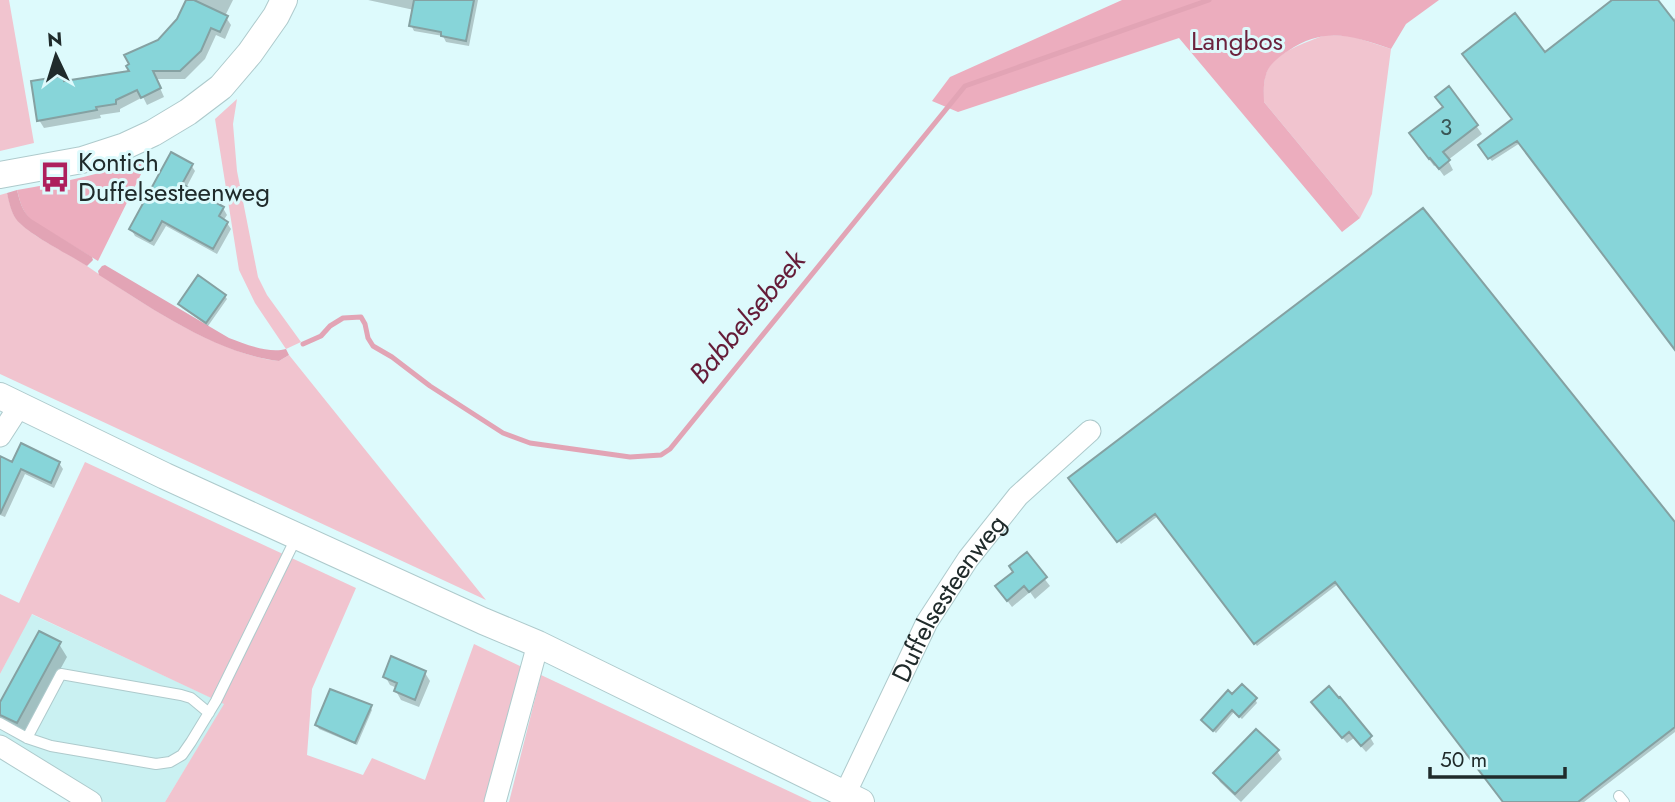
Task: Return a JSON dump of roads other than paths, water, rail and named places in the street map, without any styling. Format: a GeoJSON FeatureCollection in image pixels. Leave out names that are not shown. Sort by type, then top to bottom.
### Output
{"type":"FeatureCollection","features":[{"type":"Feature","properties":{"kind":"street"},"geometry":{"type":"LineString","coordinates":[[0,175],[82,160],[125,146],[188,112],[221,87],[250,53],[284,0]]}},
{"type":"Feature","properties":{"kind":"street"},"geometry":{"type":"LineString","coordinates":[[0,436],[10,400]]}},
{"type":"Feature","properties":{"kind":"street","name":"Duffelsesteenweg"},"geometry":{"type":"LineString","coordinates":[[10,400],[165,476],[538,644],[853,798],[927,622],[961,570],[1018,496],[1090,431]]}},
{"type":"Feature","properties":{"kind":"street"},"geometry":{"type":"LineString","coordinates":[[495,802],[538,644]]}},
{"type":"Feature","properties":{"kind":"street"},"geometry":{"type":"LineString","coordinates":[[0,746],[91,802]]}},
{"type":"Feature","properties":{"kind":"lane"},"geometry":{"type":"LineString","coordinates":[[0,723],[27,738],[51,746],[156,764],[170,762],[182,754],[209,713],[297,536]]}},
{"type":"Feature","properties":{"kind":"lane"},"geometry":{"type":"LineString","coordinates":[[27,738],[61,674],[181,695],[191,698],[209,713]]}},
{"type":"Feature","properties":{"kind":"waterway","name":"Babbelsebeek"},"geometry":{"type":"LineString","coordinates":[[303,344],[321,336],[343,318],[361,317],[373,346],[503,433],[530,443],[630,457],[661,455],[670,449],[965,86],[1209,0]]}},
{"type":"Feature","properties":{"kind":"place","name":"Kontich Duffelsesteenweg"},"geometry":{"type":"Point","coordinates":[55,177]}},
{"type":"Feature","properties":{"kind":"park label","name":"Langbos"},"geometry":{"type":"Point","coordinates":[1237,41]}}]}
